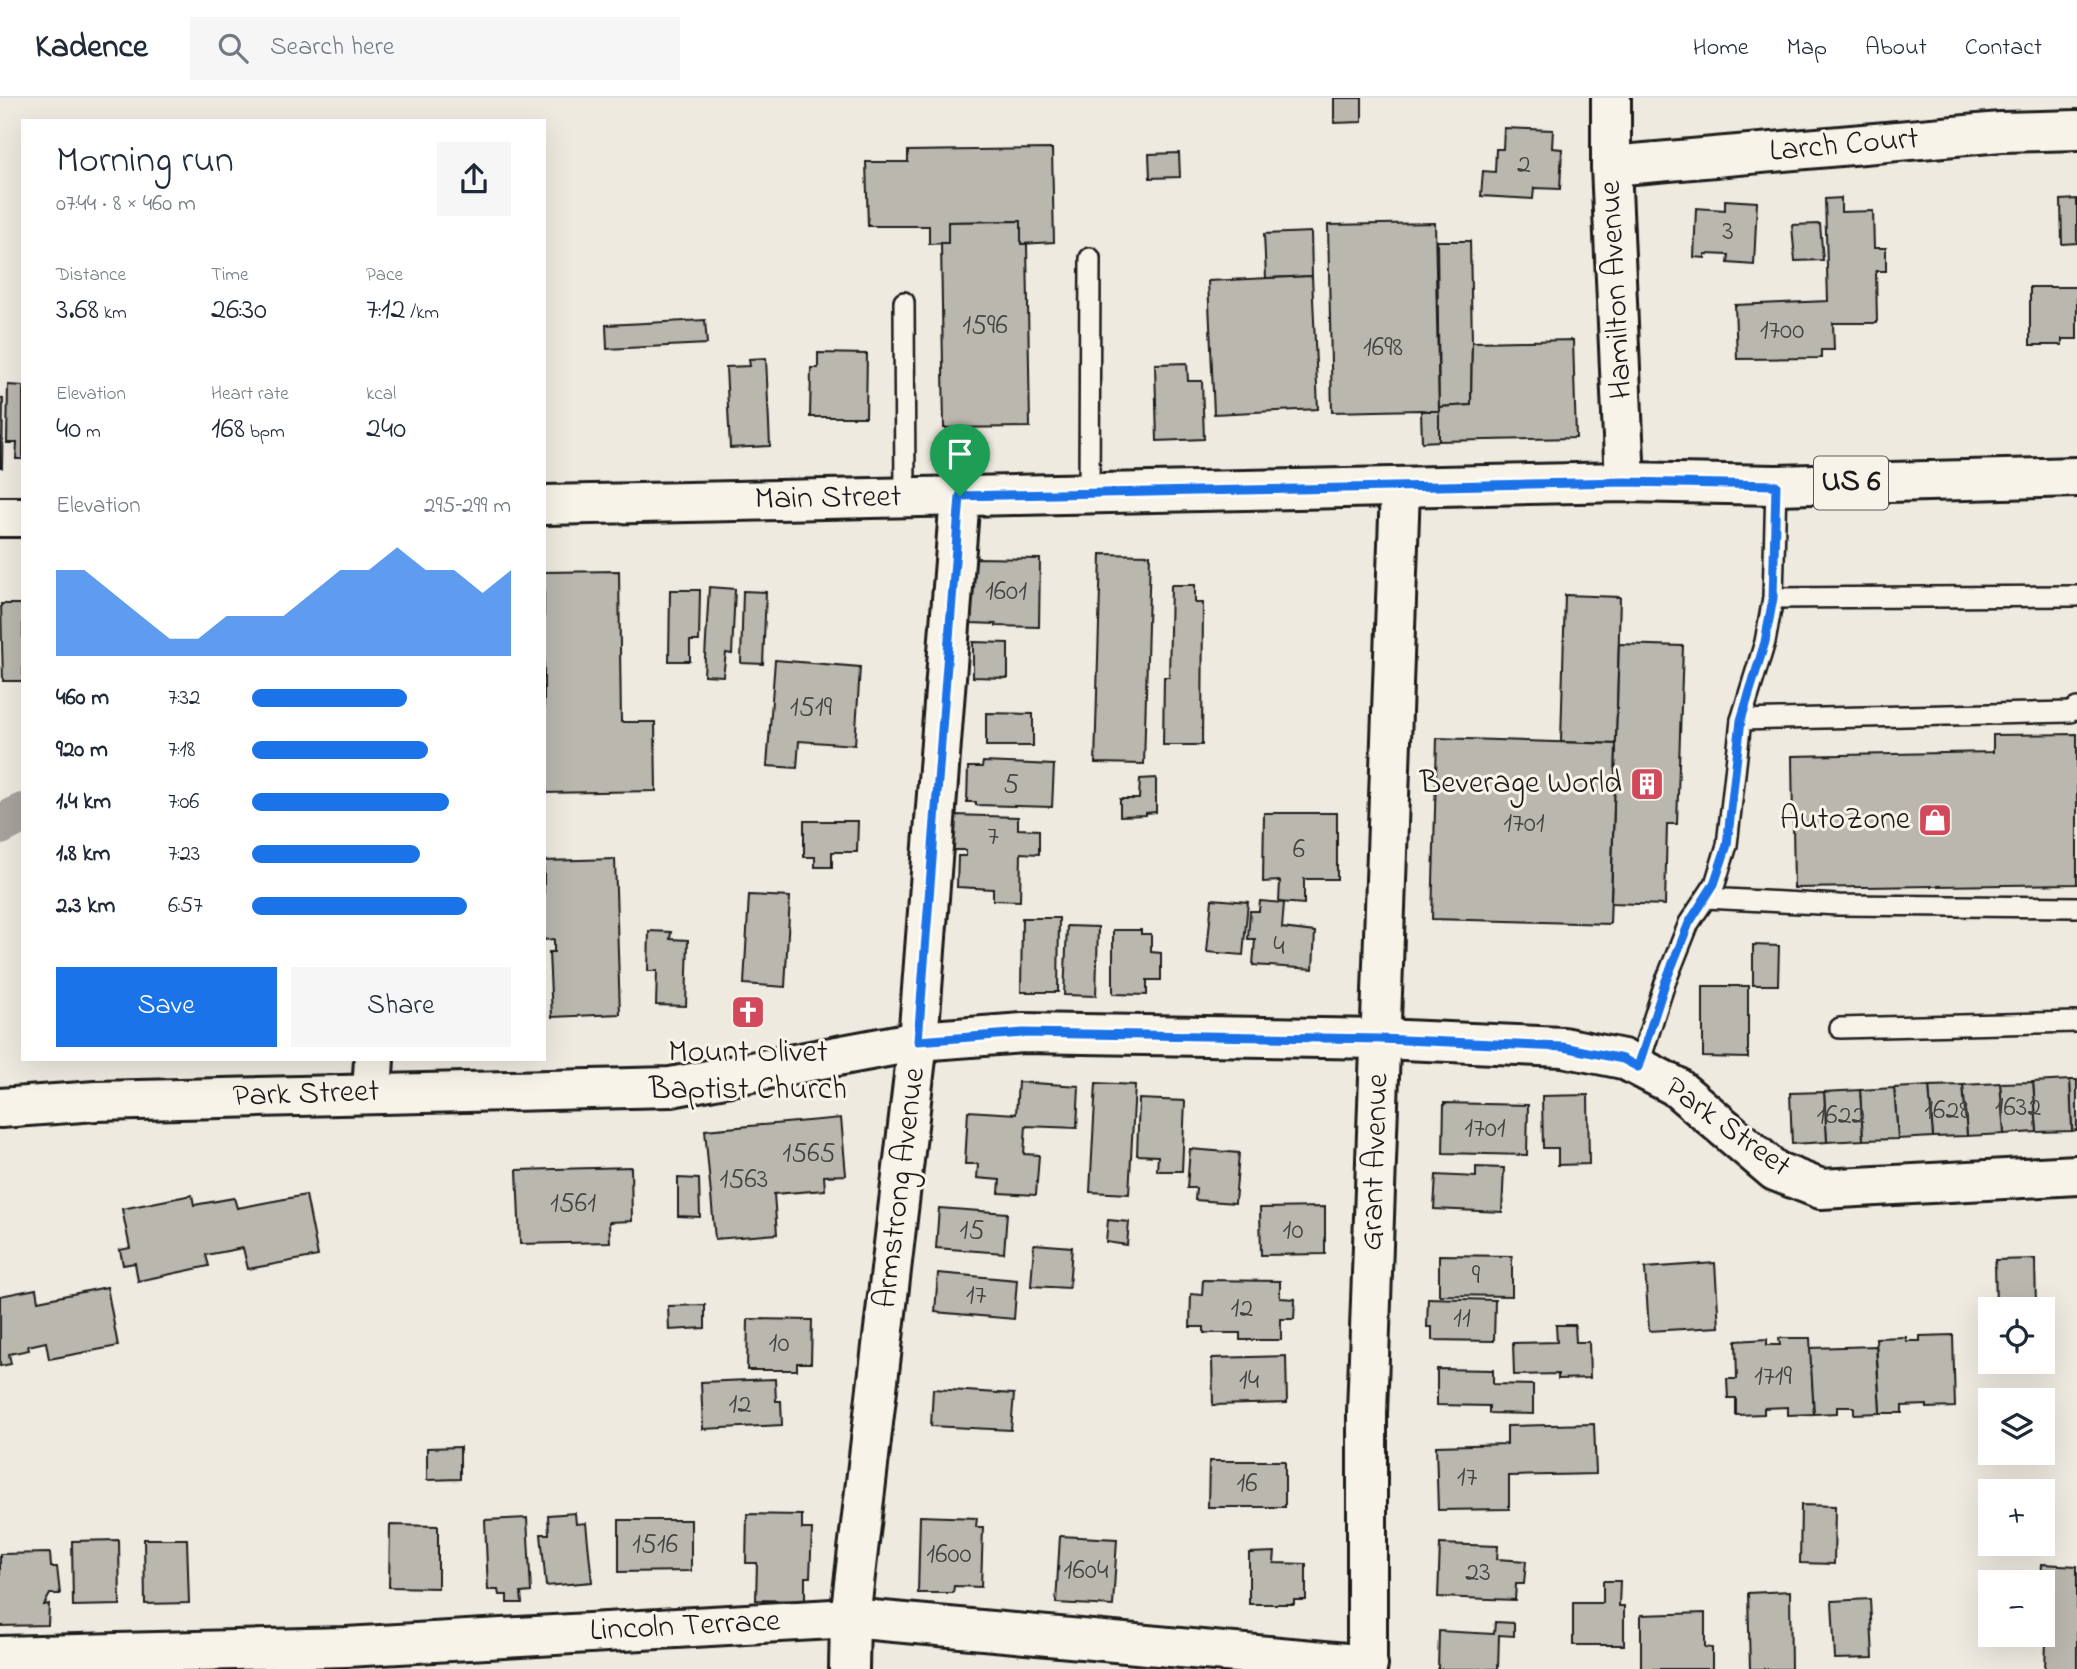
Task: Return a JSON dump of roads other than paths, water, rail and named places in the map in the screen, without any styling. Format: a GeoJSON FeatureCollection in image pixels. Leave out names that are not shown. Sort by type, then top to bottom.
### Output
{"type":"FeatureCollection","features":[{"type":"Feature","properties":{"kind":"street","name":"Hamilton Avenue"},"geometry":{"type":"LineString","coordinates":[[1611,98],[1611,166],[1625,482]]}},
{"type":"Feature","properties":{"kind":"street","name":"Larch Court"},"geometry":{"type":"LineString","coordinates":[[1611,166],[2000,132],[2077,130]]}},
{"type":"Feature","properties":{"kind":"street","name":"Main Street"},"geometry":{"type":"LineString","coordinates":[[546,505],[1625,482],[1776,485],[2077,477]]}},
{"type":"Feature","properties":{"kind":"street","name":"Grant Avenue"},"geometry":{"type":"LineString","coordinates":[[1368,1667],[1367,1413],[1399,488]]}},
{"type":"Feature","properties":{"kind":"street","name":"Armstrong Avenue"},"geometry":{"type":"LineString","coordinates":[[849,1669],[850,1618],[918,1041],[960,496]]}},
{"type":"Feature","properties":{"kind":"street"},"geometry":{"type":"LineString","coordinates":[[0,517],[21,517]]}},
{"type":"Feature","properties":{"kind":"street","name":"Park Street"},"geometry":{"type":"LineString","coordinates":[[0,1108],[373,1076],[671,1087],[918,1041],[1023,1033],[1381,1039],[1563,1047],[1623,1059],[1675,1086],[1775,1171],[1821,1189],[2077,1175]]}},
{"type":"Feature","properties":{"kind":"street","name":"Lincoln Terrace"},"geometry":{"type":"LineString","coordinates":[[0,1656],[345,1658],[850,1618],[1368,1667]]}},
{"type":"Feature","properties":{"kind":"lane"},"geometry":{"type":"LineString","coordinates":[[1089,495],[1090,258]]}},
{"type":"Feature","properties":{"kind":"lane"},"geometry":{"type":"LineString","coordinates":[[904,302],[905,498]]}},
{"type":"Feature","properties":{"kind":"lane"},"geometry":{"type":"LineString","coordinates":[[1638,1067],[1665,983],[1689,923],[1714,884],[1727,845],[1741,720],[1765,642],[1773,598],[1776,485]]}},
{"type":"Feature","properties":{"kind":"lane"},"geometry":{"type":"LineString","coordinates":[[1773,598],[2077,596]]}},
{"type":"Feature","properties":{"kind":"lane"},"geometry":{"type":"LineString","coordinates":[[1741,720],[2070,712],[2077,708]]}},
{"type":"Feature","properties":{"kind":"lane"},"geometry":{"type":"LineString","coordinates":[[1706,898],[1839,905],[2077,907]]}},
{"type":"Feature","properties":{"kind":"lane"},"geometry":{"type":"LineString","coordinates":[[1840,1028],[2077,1022]]}},
{"type":"Feature","properties":{"kind":"waterway"},"geometry":{"type":"LineString","coordinates":[[0,825],[21,814]]}},
{"type":"Feature","properties":{"kind":"place","name":"Beverage World"},"geometry":{"type":"Point","coordinates":[1647,784]}},
{"type":"Feature","properties":{"kind":"place","name":"AutoZone"},"geometry":{"type":"Point","coordinates":[1935,820]}},
{"type":"Feature","properties":{"kind":"place","name":"Mount Olivet Baptist Church"},"geometry":{"type":"Point","coordinates":[748,1012]}}]}
